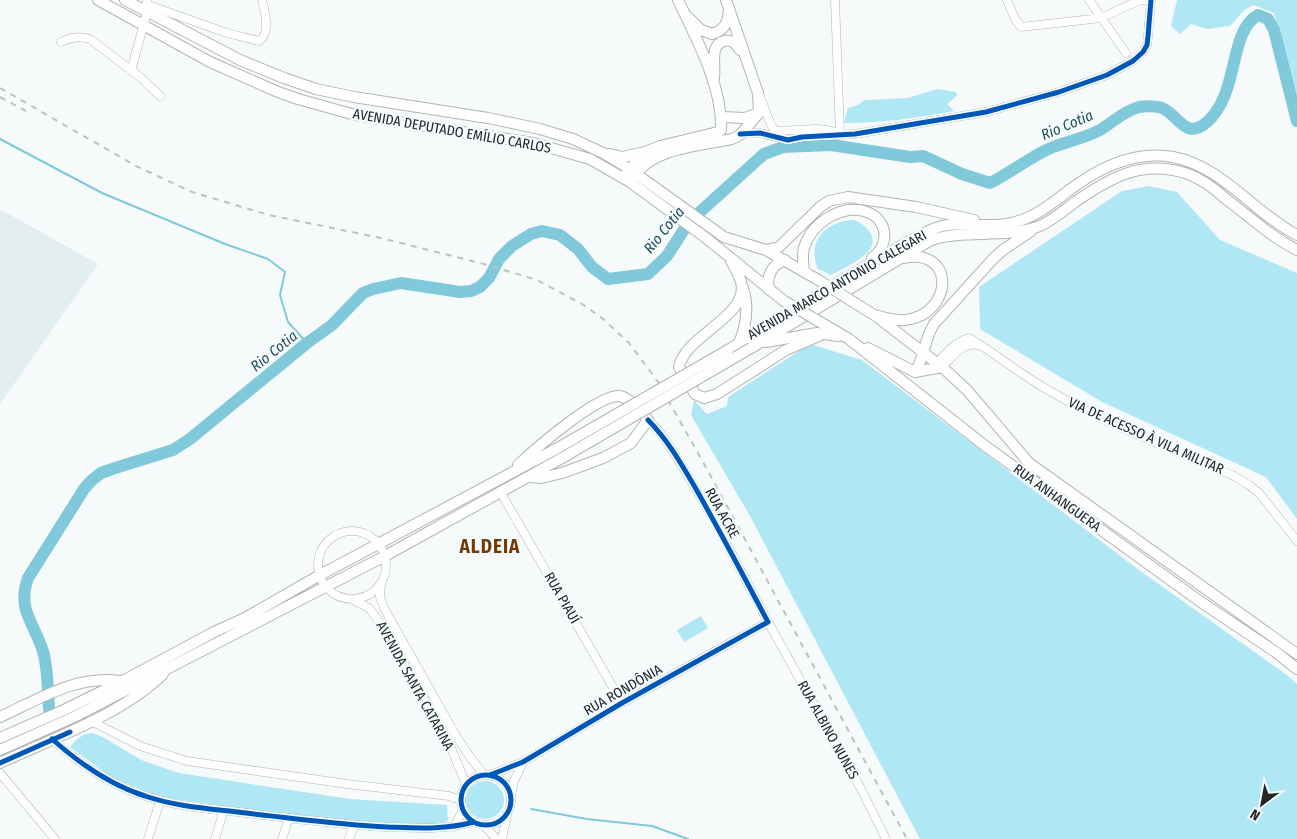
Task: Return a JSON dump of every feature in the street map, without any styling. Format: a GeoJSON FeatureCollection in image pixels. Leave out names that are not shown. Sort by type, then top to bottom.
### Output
{"type":"FeatureCollection","features":[{"type":"Feature","properties":{"kind":"main road","name":"AVENIDA DEPUTADO EMÍLIO CARLOS"},"geometry":{"type":"LineString","coordinates":[[98,0],[210,62],[298,99],[355,115],[515,139],[590,159],[629,176],[686,209],[724,237],[766,250],[855,303]]}},
{"type":"Feature","properties":{"kind":"main road","name":"AVENIDA DEPUTADO EMÍLIO CARLOS"},"geometry":{"type":"LineString","coordinates":[[125,0],[147,6],[253,66],[316,89],[354,98],[488,118],[540,128],[573,139],[603,153],[679,219],[727,254],[769,290],[820,322]]}},
{"type":"Feature","properties":{"kind":"main road"},"geometry":{"type":"LineString","coordinates":[[678,0],[713,80],[726,118],[740,134]]}},
{"type":"Feature","properties":{"kind":"main road"},"geometry":{"type":"LineString","coordinates":[[683,11],[701,30],[712,34],[724,29],[727,23],[728,4]]}},
{"type":"Feature","properties":{"kind":"main road"},"geometry":{"type":"LineString","coordinates":[[629,176],[655,158],[732,138],[740,134],[759,113],[758,93],[728,4]]}},
{"type":"Feature","properties":{"kind":"main road"},"geometry":{"type":"LineString","coordinates":[[713,80],[715,75],[716,46],[720,42],[734,41],[740,48],[746,65],[750,69]]}},
{"type":"Feature","properties":{"kind":"main road"},"geometry":{"type":"LineString","coordinates":[[726,118],[745,118],[759,113]]}},
{"type":"Feature","properties":{"kind":"main road"},"geometry":{"type":"LineString","coordinates":[[603,153],[623,157],[702,136],[721,130],[726,118]]}},
{"type":"Feature","properties":{"kind":"main road"},"geometry":{"type":"LineString","coordinates":[[629,176],[645,152]]}},
{"type":"Feature","properties":{"kind":"main road","name":"AVENIDA MARCO ANTONIO CALEGARI"},"geometry":{"type":"LineString","coordinates":[[502,478],[728,350],[861,268],[936,228],[953,224],[995,226],[1026,219],[1038,213],[1100,170],[1129,158],[1172,157],[1193,163],[1212,173],[1266,216],[1297,235]]}},
{"type":"Feature","properties":{"kind":"main road","name":"AVENIDA MARCO ANTONIO CALEGARI"},"geometry":{"type":"LineString","coordinates":[[0,750],[74,717],[385,556],[501,493],[755,346],[900,258],[944,236],[960,234],[995,235],[1038,227],[1115,177],[1133,170],[1164,169],[1190,174],[1210,186],[1276,238],[1297,250]]}},
{"type":"Feature","properties":{"kind":"main road"},"geometry":{"type":"LineString","coordinates":[[766,250],[779,247],[820,207],[829,201],[848,197],[916,207],[995,226]]}},
{"type":"Feature","properties":{"kind":"main road"},"geometry":{"type":"LineString","coordinates":[[804,271],[802,256],[804,248],[814,230],[823,221],[846,211],[864,212],[873,215],[883,228],[885,236],[881,249],[861,268]]}},
{"type":"Feature","properties":{"kind":"main road"},"geometry":{"type":"LineString","coordinates":[[915,372],[924,353],[928,333],[939,317],[993,259],[1003,250],[1038,227]]}},
{"type":"Feature","properties":{"kind":"main road"},"geometry":{"type":"LineString","coordinates":[[727,254],[742,284],[747,313],[744,332],[739,343]]}},
{"type":"Feature","properties":{"kind":"main road"},"geometry":{"type":"LineString","coordinates":[[876,316],[898,320],[913,318],[931,309],[941,296],[943,276],[939,268],[931,261],[922,257],[900,258]]}},
{"type":"Feature","properties":{"kind":"main road"},"geometry":{"type":"LineString","coordinates":[[769,290],[769,278],[772,268],[785,260]]}},
{"type":"Feature","properties":{"kind":"main road"},"geometry":{"type":"LineString","coordinates":[[742,284],[740,296],[730,313],[690,346],[680,360],[679,367],[695,394],[704,398],[717,394],[786,350],[827,334]]}},
{"type":"Feature","properties":{"kind":"main road","name":"RUA ANHANGUERA"},"geometry":{"type":"LineString","coordinates":[[855,303],[876,316],[940,365],[967,390],[1029,463],[1297,654]]}},
{"type":"Feature","properties":{"kind":"main road","name":"RUA ANHANGUERA"},"geometry":{"type":"LineString","coordinates":[[820,322],[849,339],[984,446],[1297,669]]}},
{"type":"Feature","properties":{"kind":"main road"},"geometry":{"type":"LineString","coordinates":[[755,346],[806,334],[827,334],[849,339],[915,372],[940,365]]}},
{"type":"Feature","properties":{"kind":"main road"},"geometry":{"type":"LineString","coordinates":[[0,738],[122,682],[216,631],[245,618],[320,575],[502,478],[562,428],[609,398],[621,396],[627,399],[648,420],[632,443],[603,458],[562,473],[541,478],[530,477]]}},
{"type":"Feature","properties":{"kind":"main road"},"geometry":{"type":"LineString","coordinates":[[0,763],[91,721],[144,691],[171,666]]}},
{"type":"Feature","properties":{"kind":"main road"},"geometry":{"type":"LineString","coordinates":[[0,717],[65,687],[90,680],[122,682]]}},
{"type":"Feature","properties":{"kind":"street"},"geometry":{"type":"LineString","coordinates":[[132,71],[144,26],[147,6],[255,41],[262,39],[266,29],[262,0]]}},
{"type":"Feature","properties":{"kind":"street"},"geometry":{"type":"LineString","coordinates":[[835,0],[840,134]]}},
{"type":"Feature","properties":{"kind":"street"},"geometry":{"type":"LineString","coordinates":[[1007,0],[1014,19],[1022,27],[1101,18],[1130,2],[1146,0]]}},
{"type":"Feature","properties":{"kind":"street"},"geometry":{"type":"LineString","coordinates":[[1089,0],[1126,53]]}},
{"type":"Feature","properties":{"kind":"street"},"geometry":{"type":"LineString","coordinates":[[740,134],[760,133],[788,140],[802,136],[855,134],[886,130],[986,112],[1059,92],[1107,75],[1133,61],[1142,52],[1148,36],[1151,0]]}},
{"type":"Feature","properties":{"kind":"street"},"geometry":{"type":"LineString","coordinates":[[62,42],[75,37],[90,39],[132,71],[160,96]]}},
{"type":"Feature","properties":{"kind":"street"},"geometry":{"type":"LineString","coordinates":[[758,93],[774,129],[782,132],[803,129],[828,130],[840,134]]}},
{"type":"Feature","properties":{"kind":"street","name":"VIA DE ACESSO À VILA MILITAR"},"geometry":{"type":"LineString","coordinates":[[940,365],[966,345],[981,345],[1042,387],[1078,407],[1112,424],[1234,476],[1249,485],[1260,494],[1297,540]]}},
{"type":"Feature","properties":{"kind":"street","name":"RUA ACRE"},"geometry":{"type":"LineString","coordinates":[[648,420],[666,440],[696,489],[768,622]]}},
{"type":"Feature","properties":{"kind":"street","name":"RUA PIAUÍ"},"geometry":{"type":"LineString","coordinates":[[501,493],[622,703]]}},
{"type":"Feature","properties":{"kind":"street"},"geometry":{"type":"LineString","coordinates":[[326,586],[318,566],[323,547],[333,537],[346,532],[361,532],[379,544],[385,556]]}},
{"type":"Feature","properties":{"kind":"street","name":"AVENIDA SANTA CATARINA"},"geometry":{"type":"LineString","coordinates":[[385,556],[386,570],[381,583],[380,597],[385,610],[456,736],[470,757],[487,775]]}},
{"type":"Feature","properties":{"kind":"street"},"geometry":{"type":"LineString","coordinates":[[351,599],[371,593],[381,583]]}},
{"type":"Feature","properties":{"kind":"street","name":"AVENIDA SANTA CATARINA"},"geometry":{"type":"LineString","coordinates":[[326,586],[337,595],[351,599],[369,608],[381,624],[451,748],[466,784]]}},
{"type":"Feature","properties":{"kind":"street","name":"RUA RONDÔNIA"},"geometry":{"type":"LineString","coordinates":[[487,775],[522,762],[622,703],[768,622]]}},
{"type":"Feature","properties":{"kind":"street","name":"RUA ALBINO NUNES"},"geometry":{"type":"LineString","coordinates":[[768,622],[833,737],[886,839]]}},
{"type":"Feature","properties":{"kind":"street"},"geometry":{"type":"LineString","coordinates":[[91,721],[140,746],[188,761],[347,784],[449,796],[460,800]]}},
{"type":"Feature","properties":{"kind":"street"},"geometry":{"type":"LineString","coordinates":[[52,739],[77,760],[103,777],[131,791],[160,801],[354,826],[427,829],[454,827],[474,822]]}},
{"type":"Feature","properties":{"kind":"street"},"geometry":{"type":"LineString","coordinates":[[502,839],[511,805],[514,781],[522,762]]}},
{"type":"Feature","properties":{"kind":"street"},"geometry":{"type":"LineString","coordinates":[[0,773],[55,839]]}},
{"type":"Feature","properties":{"kind":"street"},"geometry":{"type":"LineString","coordinates":[[497,839],[483,825],[474,822],[468,817],[463,810],[460,800],[463,790],[466,784],[477,776],[487,775],[500,779],[505,784],[511,797]]}},
{"type":"Feature","properties":{"kind":"street"},"geometry":{"type":"LineString","coordinates":[[148,839],[160,801]]}},
{"type":"Feature","properties":{"kind":"street"},"geometry":{"type":"LineString","coordinates":[[215,839],[224,810]]}},
{"type":"Feature","properties":{"kind":"street"},"geometry":{"type":"LineString","coordinates":[[454,827],[463,810]]}},
{"type":"Feature","properties":{"kind":"street"},"geometry":{"type":"LineString","coordinates":[[483,825],[497,822],[508,813]]}},
{"type":"Feature","properties":{"kind":"street"},"geometry":{"type":"LineString","coordinates":[[282,839],[289,818]]}},
{"type":"Feature","properties":{"kind":"street"},"geometry":{"type":"LineString","coordinates":[[350,839],[354,826]]}},
{"type":"Feature","properties":{"kind":"shaded area"},"geometry":{"type":"Polygon","coordinates":[[[1177,0],[1297,0],[1297,115],[1274,13],[1254,5],[1244,10],[1230,26],[1207,29],[1191,24],[1180,34],[1171,26],[1177,0]]]}},
{"type":"Feature","properties":{"kind":"shaded area"},"geometry":{"type":"Polygon","coordinates":[[[937,89],[956,92],[957,96],[947,104],[954,111],[899,120],[844,123],[848,108],[858,105],[865,100],[908,98],[937,89]]]}},
{"type":"Feature","properties":{"kind":"shaded area"},"geometry":{"type":"Polygon","coordinates":[[[1149,186],[1177,192],[1220,240],[1297,273],[1297,519],[1266,477],[1104,403],[980,329],[979,287],[1122,191],[1149,186]]]}},
{"type":"Feature","properties":{"kind":"shaded area"},"geometry":{"type":"Polygon","coordinates":[[[0,209],[98,264],[0,404],[0,209]]]}},
{"type":"Feature","properties":{"kind":"shaded area"},"geometry":{"type":"Polygon","coordinates":[[[854,220],[866,227],[873,239],[872,246],[868,252],[831,275],[818,269],[815,250],[821,234],[835,224],[854,220]]]}},
{"type":"Feature","properties":{"kind":"shaded area"},"geometry":{"type":"Polygon","coordinates":[[[810,344],[862,360],[1139,570],[1297,684],[1297,839],[920,839],[750,516],[691,415],[694,400],[707,414],[727,406],[728,397],[810,344]]]}},
{"type":"Feature","properties":{"kind":"shaded area"},"geometry":{"type":"Polygon","coordinates":[[[701,616],[708,628],[684,642],[677,630],[701,616]]]}},
{"type":"Feature","properties":{"kind":"shaded area"},"geometry":{"type":"Polygon","coordinates":[[[92,733],[103,737],[141,760],[179,773],[350,799],[447,805],[448,820],[440,826],[345,824],[161,797],[114,779],[70,747],[80,737],[92,733]]]}},
{"type":"Feature","properties":{"kind":"shaded area"},"geometry":{"type":"Polygon","coordinates":[[[485,781],[499,786],[504,800],[499,814],[485,819],[471,814],[466,800],[471,786],[485,781]]]}},
{"type":"Feature","properties":{"kind":"waterway","name":"Rio Cotia"},"geometry":{"type":"LineString","coordinates":[[49,709],[44,655],[41,644],[28,617],[24,600],[25,590],[28,578],[84,489],[101,473],[173,450],[190,439],[307,343],[332,325],[363,293],[401,283],[460,292],[471,291],[480,287],[489,278],[499,259],[512,246],[531,234],[542,231],[560,235],[578,249],[592,267],[608,279],[648,274],[667,256],[683,231],[701,211],[764,154],[783,147],[831,145],[910,157],[923,156],[962,174],[990,183],[1029,159],[1053,147],[1094,133],[1123,114],[1139,107],[1160,107],[1168,111],[1183,125],[1193,129],[1207,122],[1217,110],[1225,95],[1242,35],[1249,23],[1258,15],[1268,19],[1274,30],[1297,121]]}},
{"type":"Feature","properties":{"kind":"waterway"},"geometry":{"type":"LineString","coordinates":[[0,139],[102,193],[225,244],[268,259],[285,272],[280,295],[288,322],[307,343]]}},
{"type":"Feature","properties":{"kind":"waterway"},"geometry":{"type":"LineString","coordinates":[[531,809],[587,819],[652,826],[688,839]]}},
{"type":"Feature","properties":{"kind":"railway"},"geometry":{"type":"LineString","coordinates":[[0,88],[136,166],[192,192],[269,215],[381,238],[484,264],[537,280],[582,304],[602,318],[629,343],[658,382],[907,839]]}},
{"type":"Feature","properties":{"kind":"railway"},"geometry":{"type":"LineString","coordinates":[[0,97],[26,111]]}},
{"type":"Feature","properties":{"kind":"cycle path"},"geometry":{"type":"LineString","coordinates":[[740,134],[760,133],[788,140],[802,137],[855,134],[986,112],[1059,92],[1107,75],[1133,61],[1143,52],[1147,45],[1151,0]]}},
{"type":"Feature","properties":{"kind":"cycle path"},"geometry":{"type":"LineString","coordinates":[[490,775],[523,762],[622,703],[768,622],[685,471],[668,444],[648,420]]}},
{"type":"Feature","properties":{"kind":"cycle path"},"geometry":{"type":"LineString","coordinates":[[0,763],[70,732]]}},
{"type":"Feature","properties":{"kind":"cycle path"},"geometry":{"type":"LineString","coordinates":[[52,739],[84,765],[120,786],[172,803],[199,808],[370,826],[430,828],[474,822]]}},
{"type":"Feature","properties":{"kind":"cycle path"},"geometry":{"type":"LineString","coordinates":[[481,775],[491,775],[504,782],[511,795],[511,800],[511,805],[504,818],[491,825],[481,825],[472,821],[465,814],[461,805],[461,795],[465,786],[472,779],[481,775]]}},
{"type":"Feature","properties":{"kind":"district","name":"ALDEIA"},"geometry":{"type":"Point","coordinates":[490,546]}}]}
